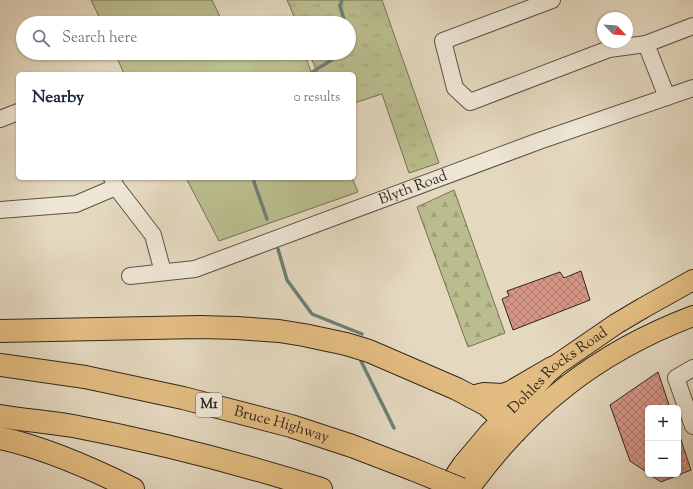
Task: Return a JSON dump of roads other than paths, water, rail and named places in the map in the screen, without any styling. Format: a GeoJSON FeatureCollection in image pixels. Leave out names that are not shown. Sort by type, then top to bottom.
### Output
{"type":"FeatureCollection","features":[{"type":"Feature","properties":{"kind":"highway"},"geometry":{"type":"LineString","coordinates":[[0,331],[200,327],[279,331],[326,340],[369,351],[472,397],[487,405],[509,425]]}},
{"type":"Feature","properties":{"kind":"highway","name":"Bruce Highway"},"geometry":{"type":"LineString","coordinates":[[0,365],[85,377],[183,398],[298,428],[352,446],[461,489]]}},
{"type":"Feature","properties":{"kind":"highway"},"geometry":{"type":"LineString","coordinates":[[472,397],[484,394],[503,395],[515,390],[529,380],[552,368]]}},
{"type":"Feature","properties":{"kind":"highway"},"geometry":{"type":"LineString","coordinates":[[0,416],[71,426],[153,442],[227,461],[321,489]]}},
{"type":"Feature","properties":{"kind":"highway"},"geometry":{"type":"LineString","coordinates":[[0,438],[32,447],[83,466],[134,489]]}},
{"type":"Feature","properties":{"kind":"main road","name":"Dohles Rocks Road"},"geometry":{"type":"LineString","coordinates":[[469,489],[486,466],[509,425],[534,388],[552,368],[616,324],[693,280]]}},
{"type":"Feature","properties":{"kind":"main road","name":"Dohles Rocks Road"},"geometry":{"type":"LineString","coordinates":[[446,489],[467,459],[509,425],[608,357],[655,332],[693,316]]}},
{"type":"Feature","properties":{"kind":"street"},"geometry":{"type":"LineString","coordinates":[[552,0],[443,40],[455,88],[470,102],[609,48],[646,44],[693,26]]}},
{"type":"Feature","properties":{"kind":"street"},"geometry":{"type":"LineString","coordinates":[[646,44],[667,98]]}},
{"type":"Feature","properties":{"kind":"street","name":"Blyth Road"},"geometry":{"type":"LineString","coordinates":[[130,276],[195,269],[539,141],[693,88]]}},
{"type":"Feature","properties":{"kind":"street"},"geometry":{"type":"LineString","coordinates":[[0,118],[16,113]]}},
{"type":"Feature","properties":{"kind":"street"},"geometry":{"type":"LineString","coordinates":[[0,210],[76,204],[114,182],[153,235],[163,272]]}},
{"type":"Feature","properties":{"kind":"street"},"geometry":{"type":"LineString","coordinates":[[693,368],[676,378],[693,426]]}},
{"type":"Feature","properties":{"kind":"waterway"},"geometry":{"type":"LineString","coordinates":[[342,0],[340,6],[343,16]]}},
{"type":"Feature","properties":{"kind":"waterway"},"geometry":{"type":"LineString","coordinates":[[313,72],[331,60]]}},
{"type":"Feature","properties":{"kind":"waterway"},"geometry":{"type":"LineString","coordinates":[[254,180],[267,219]]}},
{"type":"Feature","properties":{"kind":"waterway"},"geometry":{"type":"LineString","coordinates":[[278,249],[287,280],[312,314],[362,334]]}},
{"type":"Feature","properties":{"kind":"waterway"},"geometry":{"type":"LineString","coordinates":[[361,361],[394,428]]}}]}
